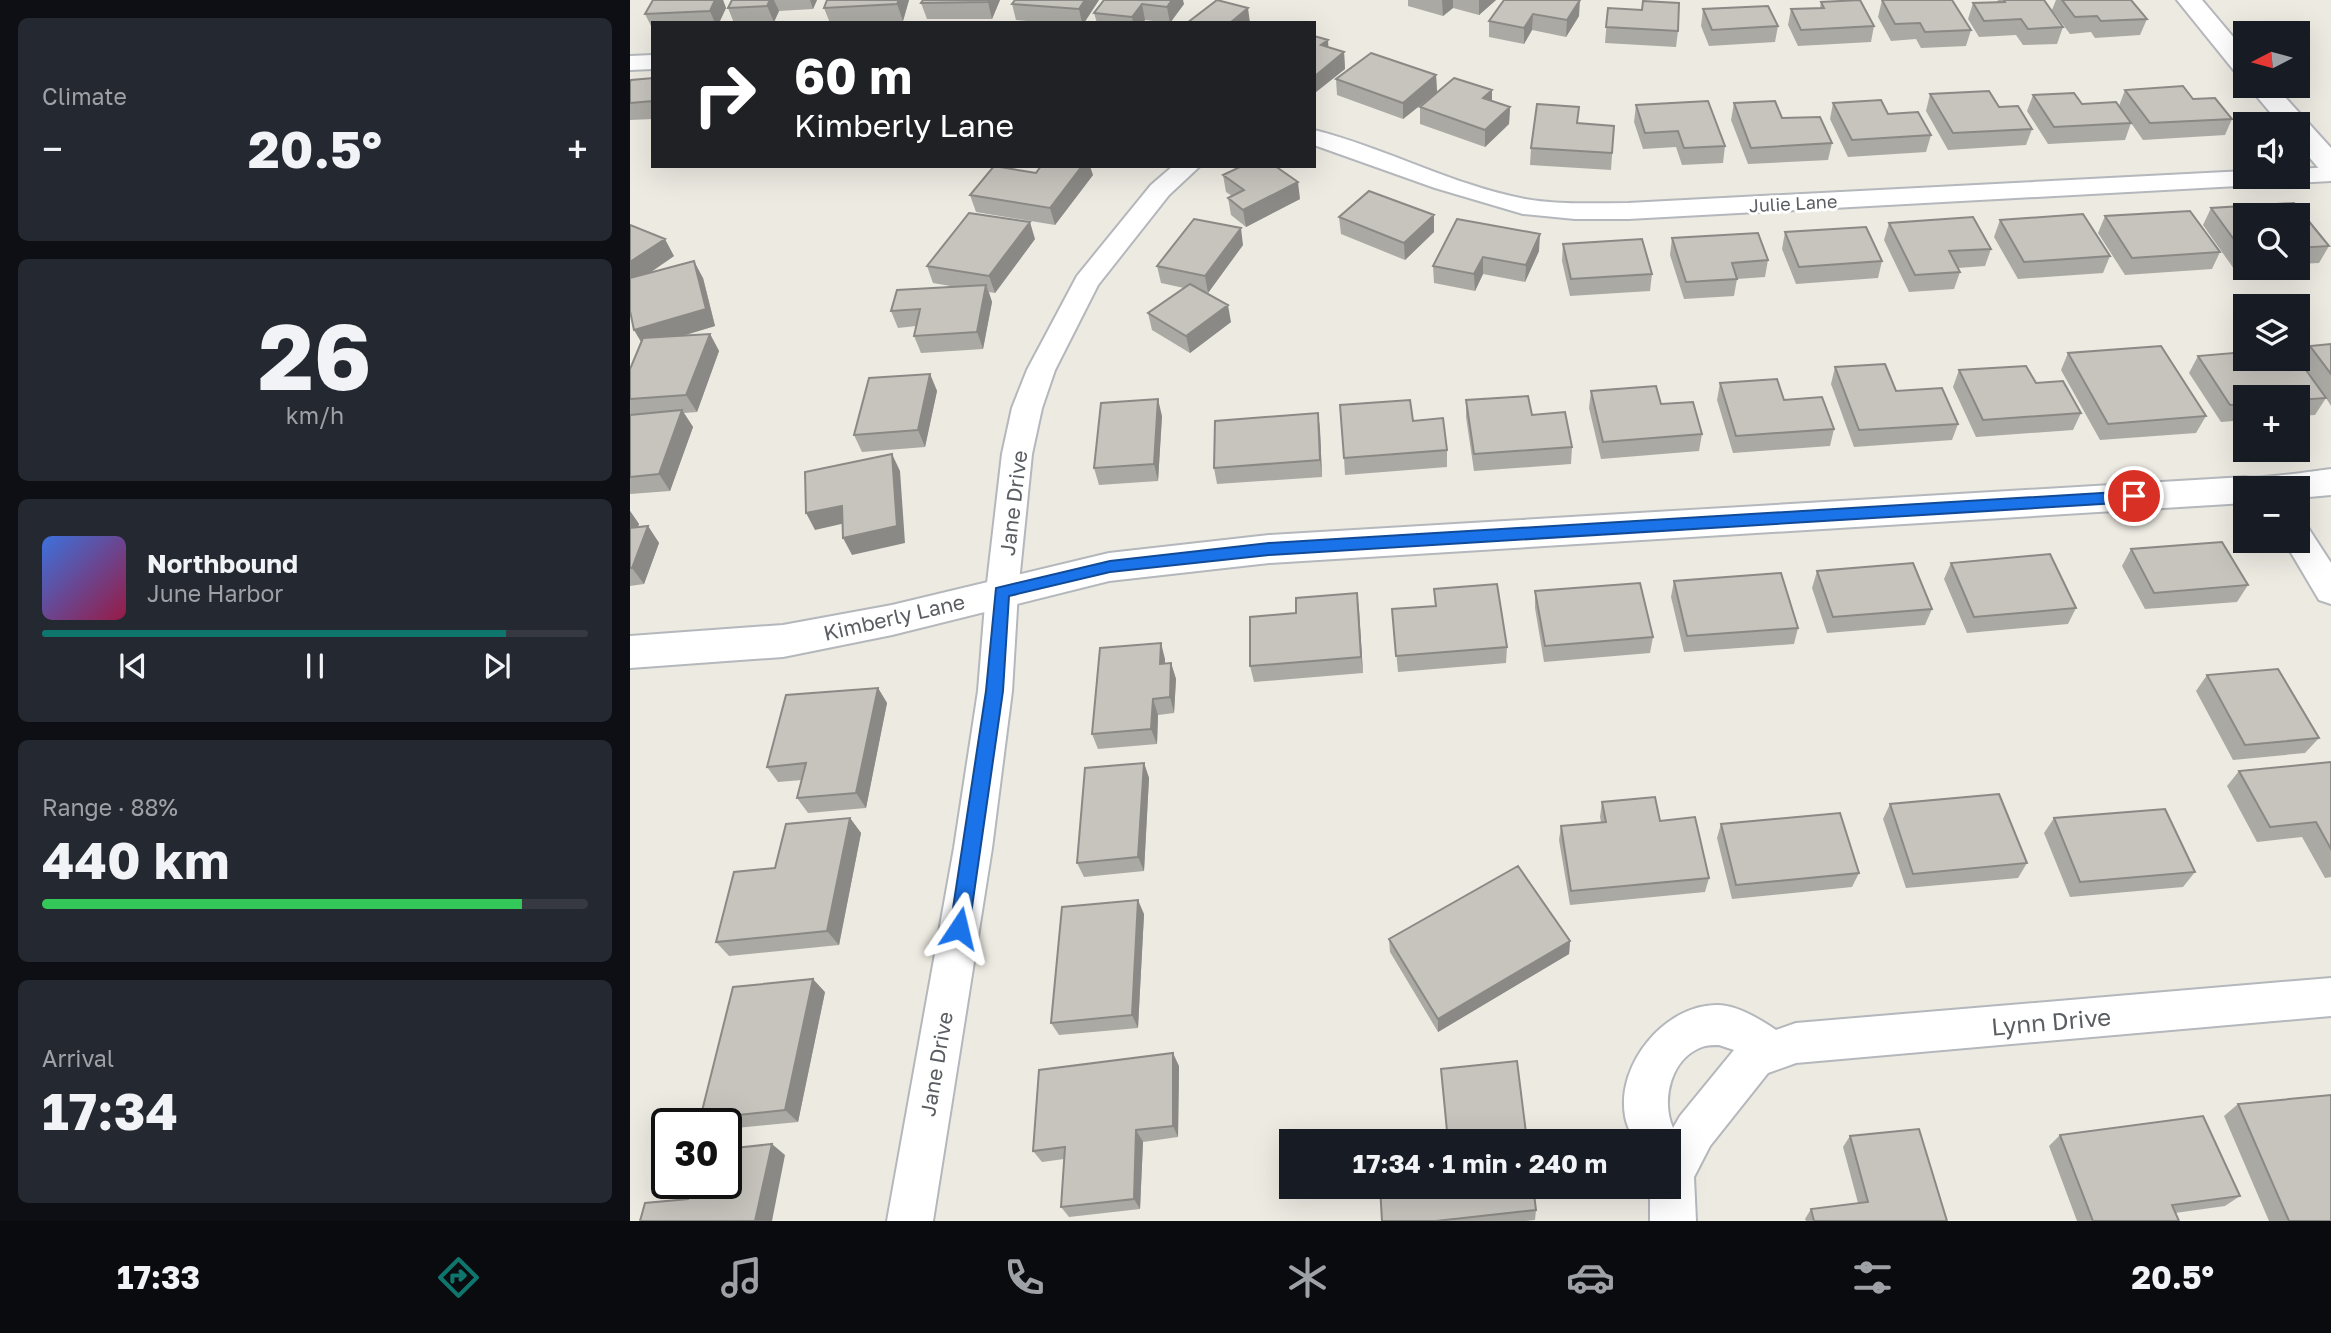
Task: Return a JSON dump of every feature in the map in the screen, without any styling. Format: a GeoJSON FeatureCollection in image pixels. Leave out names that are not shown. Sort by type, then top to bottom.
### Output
{"type":"FeatureCollection","features":[{"type":"Feature","properties":{"kind":"street"},"geometry":{"type":"LineString","coordinates":[[2189,0],[2233,53]]}},
{"type":"Feature","properties":{"kind":"street"},"geometry":{"type":"LineString","coordinates":[[630,63],[651,62]]}},
{"type":"Feature","properties":{"kind":"street"},"geometry":{"type":"LineString","coordinates":[[2272,98],[2284,112]]}},
{"type":"Feature","properties":{"kind":"street","name":"Julie Lane"},"geometry":{"type":"LineString","coordinates":[[1316,138],[1482,195],[1523,206],[1575,211],[1628,211],[2233,180]]}},
{"type":"Feature","properties":{"kind":"street"},"geometry":{"type":"LineString","coordinates":[[2310,142],[2331,165]]}},
{"type":"Feature","properties":{"kind":"street","name":"Jane Drive"},"geometry":{"type":"LineString","coordinates":[[910,1221],[973,848],[995,691],[1002,592],[1017,454],[1027,408],[1041,370],[1086,282],[1160,190],[1186,168]]}},
{"type":"Feature","properties":{"kind":"street"},"geometry":{"type":"LineString","coordinates":[[2310,175],[2331,174]]}},
{"type":"Feature","properties":{"kind":"street"},"geometry":{"type":"LineString","coordinates":[[2310,484],[2331,482]]}},
{"type":"Feature","properties":{"kind":"street","name":"Kimberly Lane"},"geometry":{"type":"LineString","coordinates":[[630,653],[783,641],[892,620],[1110,566],[1269,549],[2233,491]]}},
{"type":"Feature","properties":{"kind":"street"},"geometry":{"type":"LineString","coordinates":[[2308,553],[2331,591]]}},
{"type":"Feature","properties":{"kind":"street","name":"Lynn Drive"},"geometry":{"type":"LineString","coordinates":[[1681,1145],[1754,1058],[1796,1043],[2331,997]]}},
{"type":"Feature","properties":{"kind":"street","name":"Lynn Drive"},"geometry":{"type":"LineString","coordinates":[[1652,1129],[1646,1115],[1647,1088],[1658,1060],[1677,1037],[1698,1027],[1720,1025],[1746,1034],[1772,1051]]}},
{"type":"Feature","properties":{"kind":"street","name":"Lynn Drive"},"geometry":{"type":"LineString","coordinates":[[1670,1199],[1673,1221]]}},
{"type":"Feature","properties":{"kind":"building"},"geometry":{"type":"Polygon","coordinates":[[[653,0],[715,0],[710,11],[645,14],[653,0]]]}},
{"type":"Feature","properties":{"kind":"building"},"geometry":{"type":"Polygon","coordinates":[[[732,0],[770,0],[767,6],[728,8],[732,0]]]}},
{"type":"Feature","properties":{"kind":"building"},"geometry":{"type":"Polygon","coordinates":[[[827,0],[899,0],[897,4],[824,8],[827,0]]]}},
{"type":"Feature","properties":{"kind":"building"},"geometry":{"type":"Polygon","coordinates":[[[923,0],[989,0],[921,3],[923,0]]]}},
{"type":"Feature","properties":{"kind":"building"},"geometry":{"type":"Polygon","coordinates":[[[1015,0],[1085,0],[1079,9],[1012,4],[1015,0]]]}},
{"type":"Feature","properties":{"kind":"building"},"geometry":{"type":"Polygon","coordinates":[[[1104,0],[1172,0],[1167,7],[1142,4],[1132,17],[1094,13],[1104,0]]]}},
{"type":"Feature","properties":{"kind":"building"},"geometry":{"type":"Polygon","coordinates":[[[1217,0],[1248,8],[1232,21],[1190,21],[1217,0]]]}},
{"type":"Feature","properties":{"kind":"building"},"geometry":{"type":"Polygon","coordinates":[[[1504,0],[1580,0],[1567,20],[1533,14],[1524,28],[1489,21],[1504,0]]]}},
{"type":"Feature","properties":{"kind":"building"},"geometry":{"type":"Polygon","coordinates":[[[1860,0],[1874,26],[1801,30],[1791,9],[1824,8],[1821,2],[1860,0]]]}},
{"type":"Feature","properties":{"kind":"building"},"geometry":{"type":"Polygon","coordinates":[[[1882,0],[1952,0],[1971,30],[1925,32],[1920,23],[1895,24],[1882,0]]]}},
{"type":"Feature","properties":{"kind":"building"},"geometry":{"type":"Polygon","coordinates":[[[2004,0],[2044,0],[2063,27],[2028,29],[2021,19],[1984,21],[1973,3],[2005,2],[2004,0]]]}},
{"type":"Feature","properties":{"kind":"building"},"geometry":{"type":"Polygon","coordinates":[[[2062,0],[2131,0],[2147,19],[2101,21],[2097,16],[2075,17],[2062,0]]]}},
{"type":"Feature","properties":{"kind":"building"},"geometry":{"type":"Polygon","coordinates":[[[1643,1],[1679,3],[1678,31],[1606,27],[1608,8],[1642,10],[1643,1]]]}},
{"type":"Feature","properties":{"kind":"building"},"geometry":{"type":"Polygon","coordinates":[[[1768,6],[1778,26],[1712,30],[1703,9],[1768,6]]]}},
{"type":"Feature","properties":{"kind":"building"},"geometry":{"type":"Polygon","coordinates":[[[1316,37],[1328,40],[1321,45],[1344,52],[1316,75],[1316,37]]]}},
{"type":"Feature","properties":{"kind":"building"},"geometry":{"type":"Polygon","coordinates":[[[1371,53],[1436,75],[1403,103],[1336,79],[1371,53]]]}},
{"type":"Feature","properties":{"kind":"building"},"geometry":{"type":"Polygon","coordinates":[[[651,78],[651,101],[630,103],[631,80],[651,78]]]}},
{"type":"Feature","properties":{"kind":"building"},"geometry":{"type":"Polygon","coordinates":[[[1454,78],[1492,90],[1483,98],[1510,107],[1485,130],[1420,107],[1454,78]]]}},
{"type":"Feature","properties":{"kind":"building"},"geometry":{"type":"Polygon","coordinates":[[[2183,86],[2193,99],[2215,98],[2232,119],[2150,123],[2125,90],[2183,86]]]}},
{"type":"Feature","properties":{"kind":"building"},"geometry":{"type":"Polygon","coordinates":[[[1989,91],[1999,107],[2018,106],[2032,129],[1953,133],[1930,94],[1989,91]]]}},
{"type":"Feature","properties":{"kind":"building"},"geometry":{"type":"Polygon","coordinates":[[[2074,93],[2082,104],[2116,102],[2131,123],[2054,127],[2033,95],[2074,93]]]}},
{"type":"Feature","properties":{"kind":"building"},"geometry":{"type":"Polygon","coordinates":[[[1881,100],[1888,114],[1918,112],[1931,135],[1852,140],[1833,103],[1881,100]]]}},
{"type":"Feature","properties":{"kind":"building"},"geometry":{"type":"Polygon","coordinates":[[[1708,101],[1725,146],[1684,148],[1678,131],[1645,133],[1636,105],[1708,101]]]}},
{"type":"Feature","properties":{"kind":"building"},"geometry":{"type":"Polygon","coordinates":[[[1775,101],[1782,118],[1820,117],[1832,143],[1751,148],[1734,103],[1775,101]]]}},
{"type":"Feature","properties":{"kind":"building"},"geometry":{"type":"Polygon","coordinates":[[[1537,104],[1579,107],[1577,123],[1614,126],[1612,153],[1531,148],[1537,104]]]}},
{"type":"Feature","properties":{"kind":"building"},"geometry":{"type":"Polygon","coordinates":[[[992,168],[1036,173],[1040,168],[1080,168],[1050,208],[970,195],[992,168]]]}},
{"type":"Feature","properties":{"kind":"building"},"geometry":{"type":"Polygon","coordinates":[[[1238,168],[1278,168],[1298,182],[1243,210],[1228,198],[1244,190],[1223,175],[1238,168]]]}},
{"type":"Feature","properties":{"kind":"building"},"geometry":{"type":"Polygon","coordinates":[[[1369,191],[1434,215],[1404,243],[1339,217],[1369,191]]]}},
{"type":"Feature","properties":{"kind":"building"},"geometry":{"type":"Polygon","coordinates":[[[2233,207],[2233,238],[2211,208],[2233,207]]]}},
{"type":"Feature","properties":{"kind":"building"},"geometry":{"type":"Polygon","coordinates":[[[2190,211],[2220,252],[2132,258],[2105,216],[2190,211]]]}},
{"type":"Feature","properties":{"kind":"building"},"geometry":{"type":"Polygon","coordinates":[[[969,213],[1030,222],[989,276],[927,266],[969,213]]]}},
{"type":"Feature","properties":{"kind":"building"},"geometry":{"type":"Polygon","coordinates":[[[2083,214],[2110,256],[2024,262],[2000,220],[2083,214]]]}},
{"type":"Feature","properties":{"kind":"building"},"geometry":{"type":"Polygon","coordinates":[[[1973,217],[1991,249],[1949,251],[1960,272],[1915,275],[1889,223],[1973,217]]]}},
{"type":"Feature","properties":{"kind":"building"},"geometry":{"type":"Polygon","coordinates":[[[1194,219],[1241,228],[1205,276],[1157,266],[1194,219]]]}},
{"type":"Feature","properties":{"kind":"building"},"geometry":{"type":"Polygon","coordinates":[[[1457,219],[1540,234],[1526,265],[1483,257],[1474,274],[1433,266],[1457,219]]]}},
{"type":"Feature","properties":{"kind":"building"},"geometry":{"type":"Polygon","coordinates":[[[2310,223],[2329,246],[2310,247],[2310,223]]]}},
{"type":"Feature","properties":{"kind":"building"},"geometry":{"type":"Polygon","coordinates":[[[630,225],[665,239],[630,262],[630,225]]]}},
{"type":"Feature","properties":{"kind":"building"},"geometry":{"type":"Polygon","coordinates":[[[1866,227],[1882,261],[1799,267],[1785,232],[1866,227]]]}},
{"type":"Feature","properties":{"kind":"building"},"geometry":{"type":"Polygon","coordinates":[[[1758,233],[1768,260],[1732,263],[1737,279],[1686,282],[1672,238],[1758,233]]]}},
{"type":"Feature","properties":{"kind":"building"},"geometry":{"type":"Polygon","coordinates":[[[1642,239],[1652,274],[1571,279],[1563,244],[1642,239]]]}},
{"type":"Feature","properties":{"kind":"building"},"geometry":{"type":"Polygon","coordinates":[[[694,261],[706,309],[634,330],[630,311],[630,278],[694,261]]]}},
{"type":"Feature","properties":{"kind":"building"},"geometry":{"type":"Polygon","coordinates":[[[1190,284],[1228,305],[1186,336],[1148,313],[1190,284]]]}},
{"type":"Feature","properties":{"kind":"building"},"geometry":{"type":"Polygon","coordinates":[[[986,285],[977,332],[914,336],[920,309],[891,311],[897,290],[986,285]]]}},
{"type":"Feature","properties":{"kind":"building"},"geometry":{"type":"Polygon","coordinates":[[[710,334],[686,395],[630,399],[630,369],[643,338],[710,334]]]}},
{"type":"Feature","properties":{"kind":"building"},"geometry":{"type":"Polygon","coordinates":[[[2331,344],[2331,374],[2310,346],[2331,344]]]}},
{"type":"Feature","properties":{"kind":"building"},"geometry":{"type":"Polygon","coordinates":[[[2161,346],[2206,416],[2108,424],[2068,353],[2161,346]]]}},
{"type":"Feature","properties":{"kind":"building"},"geometry":{"type":"Polygon","coordinates":[[[2233,353],[2233,371],[2307,371],[2326,398],[2310,399],[2310,385],[2233,385],[2233,405],[2230,405],[2198,356],[2233,353]]]}},
{"type":"Feature","properties":{"kind":"building"},"geometry":{"type":"Polygon","coordinates":[[[1885,364],[1896,391],[1942,388],[1958,424],[1859,430],[1835,367],[1885,364]]]}},
{"type":"Feature","properties":{"kind":"building"},"geometry":{"type":"Polygon","coordinates":[[[2026,366],[2036,383],[2063,381],[2081,413],[1983,420],[1959,370],[2026,366]]]}},
{"type":"Feature","properties":{"kind":"building"},"geometry":{"type":"Polygon","coordinates":[[[930,374],[918,430],[854,435],[869,378],[930,374]]]}},
{"type":"Feature","properties":{"kind":"building"},"geometry":{"type":"Polygon","coordinates":[[[1777,379],[1784,400],[1822,397],[1834,429],[1736,436],[1720,383],[1777,379]]]}},
{"type":"Feature","properties":{"kind":"building"},"geometry":{"type":"Polygon","coordinates":[[[1656,386],[1661,404],[1693,402],[1702,434],[1603,442],[1591,391],[1656,386]]]}},
{"type":"Feature","properties":{"kind":"building"},"geometry":{"type":"Polygon","coordinates":[[[1528,396],[1532,415],[1565,412],[1572,447],[1474,454],[1466,400],[1528,396]]]}},
{"type":"Feature","properties":{"kind":"building"},"geometry":{"type":"Polygon","coordinates":[[[1158,399],[1154,464],[1094,468],[1101,403],[1158,399]]]}},
{"type":"Feature","properties":{"kind":"building"},"geometry":{"type":"Polygon","coordinates":[[[1410,400],[1413,421],[1443,418],[1447,450],[1344,458],[1340,405],[1410,400]]]}},
{"type":"Feature","properties":{"kind":"building"},"geometry":{"type":"Polygon","coordinates":[[[682,410],[659,474],[630,477],[630,415],[682,410]]]}},
{"type":"Feature","properties":{"kind":"building"},"geometry":{"type":"Polygon","coordinates":[[[1318,413],[1320,460],[1214,468],[1215,421],[1318,413]]]}},
{"type":"Feature","properties":{"kind":"building"},"geometry":{"type":"Polygon","coordinates":[[[892,454],[897,526],[843,538],[842,506],[806,513],[805,472],[892,454]]]}},
{"type":"Feature","properties":{"kind":"building"},"geometry":{"type":"Polygon","coordinates":[[[648,526],[632,568],[630,568],[630,528],[648,526]]]}},
{"type":"Feature","properties":{"kind":"building"},"geometry":{"type":"Polygon","coordinates":[[[2222,542],[2248,585],[2154,593],[2131,549],[2222,542]]]}},
{"type":"Feature","properties":{"kind":"building"},"geometry":{"type":"Polygon","coordinates":[[[2050,554],[2076,608],[1974,617],[1951,563],[2050,554]]]}},
{"type":"Feature","properties":{"kind":"building"},"geometry":{"type":"Polygon","coordinates":[[[1913,563],[1932,609],[1833,617],[1817,571],[1913,563]]]}},
{"type":"Feature","properties":{"kind":"building"},"geometry":{"type":"Polygon","coordinates":[[[1781,573],[1798,628],[1687,636],[1674,581],[1781,573]]]}},
{"type":"Feature","properties":{"kind":"building"},"geometry":{"type":"Polygon","coordinates":[[[1640,583],[1653,637],[1545,646],[1535,591],[1640,583]]]}},
{"type":"Feature","properties":{"kind":"building"},"geometry":{"type":"Polygon","coordinates":[[[1497,584],[1507,647],[1396,656],[1392,609],[1436,606],[1434,589],[1497,584]]]}},
{"type":"Feature","properties":{"kind":"building"},"geometry":{"type":"Polygon","coordinates":[[[1357,593],[1361,657],[1250,666],[1250,617],[1296,613],[1296,598],[1357,593]]]}},
{"type":"Feature","properties":{"kind":"building"},"geometry":{"type":"Polygon","coordinates":[[[1161,643],[1160,664],[1171,663],[1170,697],[1153,699],[1151,729],[1092,734],[1100,648],[1161,643]]]}},
{"type":"Feature","properties":{"kind":"building"},"geometry":{"type":"Polygon","coordinates":[[[2278,669],[2319,738],[2245,745],[2207,675],[2278,669]]]}},
{"type":"Feature","properties":{"kind":"building"},"geometry":{"type":"Polygon","coordinates":[[[878,688],[856,793],[797,798],[806,763],[767,767],[786,695],[878,688]]]}},
{"type":"Feature","properties":{"kind":"building"},"geometry":{"type":"Polygon","coordinates":[[[2331,762],[2331,849],[2316,822],[2270,827],[2239,771],[2331,762]]]}},
{"type":"Feature","properties":{"kind":"building"},"geometry":{"type":"Polygon","coordinates":[[[1144,763],[1138,857],[1077,863],[1085,768],[1144,763]]]}},
{"type":"Feature","properties":{"kind":"building"},"geometry":{"type":"Polygon","coordinates":[[[1999,794],[2027,863],[1913,874],[1890,804],[1999,794]]]}},
{"type":"Feature","properties":{"kind":"building"},"geometry":{"type":"Polygon","coordinates":[[[1655,797],[1660,821],[1695,817],[1709,878],[1571,891],[1561,826],[1606,822],[1602,802],[1655,797]]]}},
{"type":"Feature","properties":{"kind":"building"},"geometry":{"type":"Polygon","coordinates":[[[2165,809],[2195,872],[2080,882],[2054,818],[2165,809]]]}},
{"type":"Feature","properties":{"kind":"building"},"geometry":{"type":"Polygon","coordinates":[[[1840,813],[1859,873],[1736,885],[1721,824],[1840,813]]]}},
{"type":"Feature","properties":{"kind":"building"},"geometry":{"type":"Polygon","coordinates":[[[850,818],[827,931],[716,942],[734,872],[775,868],[786,824],[850,818]]]}},
{"type":"Feature","properties":{"kind":"building"},"geometry":{"type":"Polygon","coordinates":[[[1518,866],[1570,941],[1438,1019],[1389,939],[1518,866]]]}},
{"type":"Feature","properties":{"kind":"building"},"geometry":{"type":"Polygon","coordinates":[[[1138,900],[1132,1015],[1051,1023],[1062,907],[1138,900]]]}},
{"type":"Feature","properties":{"kind":"building"},"geometry":{"type":"Polygon","coordinates":[[[813,979],[785,1110],[742,1115],[742,1108],[703,1108],[733,987],[813,979]]]}},
{"type":"Feature","properties":{"kind":"building"},"geometry":{"type":"Polygon","coordinates":[[[1173,1053],[1173,1126],[1136,1130],[1134,1199],[1061,1207],[1065,1147],[1033,1151],[1039,1070],[1173,1053]]]}},
{"type":"Feature","properties":{"kind":"building"},"geometry":{"type":"Polygon","coordinates":[[[1517,1061],[1526,1129],[1447,1129],[1441,1069],[1517,1061]]]}},
{"type":"Feature","properties":{"kind":"building"},"geometry":{"type":"Polygon","coordinates":[[[2331,1095],[2331,1221],[2289,1221],[2238,1104],[2331,1095]]]}},
{"type":"Feature","properties":{"kind":"building"},"geometry":{"type":"Polygon","coordinates":[[[2203,1116],[2240,1196],[2172,1205],[2179,1221],[2093,1221],[2060,1135],[2203,1116]]]}},
{"type":"Feature","properties":{"kind":"building"},"geometry":{"type":"Polygon","coordinates":[[[1919,1129],[1947,1221],[1814,1221],[1811,1209],[1868,1202],[1850,1136],[1919,1129]]]}},
{"type":"Feature","properties":{"kind":"building"},"geometry":{"type":"Polygon","coordinates":[[[772,1144],[755,1221],[640,1221],[645,1203],[688,1199],[742,1199],[742,1147],[772,1144]]]}},
{"type":"Feature","properties":{"kind":"building"},"geometry":{"type":"Polygon","coordinates":[[[1381,1199],[1535,1199],[1536,1210],[1436,1221],[1382,1221],[1381,1199]]]}},
{"type":"Feature","properties":{"kind":"route"},"geometry":{"type":"LineString","coordinates":[[959,928],[995,691],[1002,592],[1110,566],[1269,549],[2134,496]]}}]}
